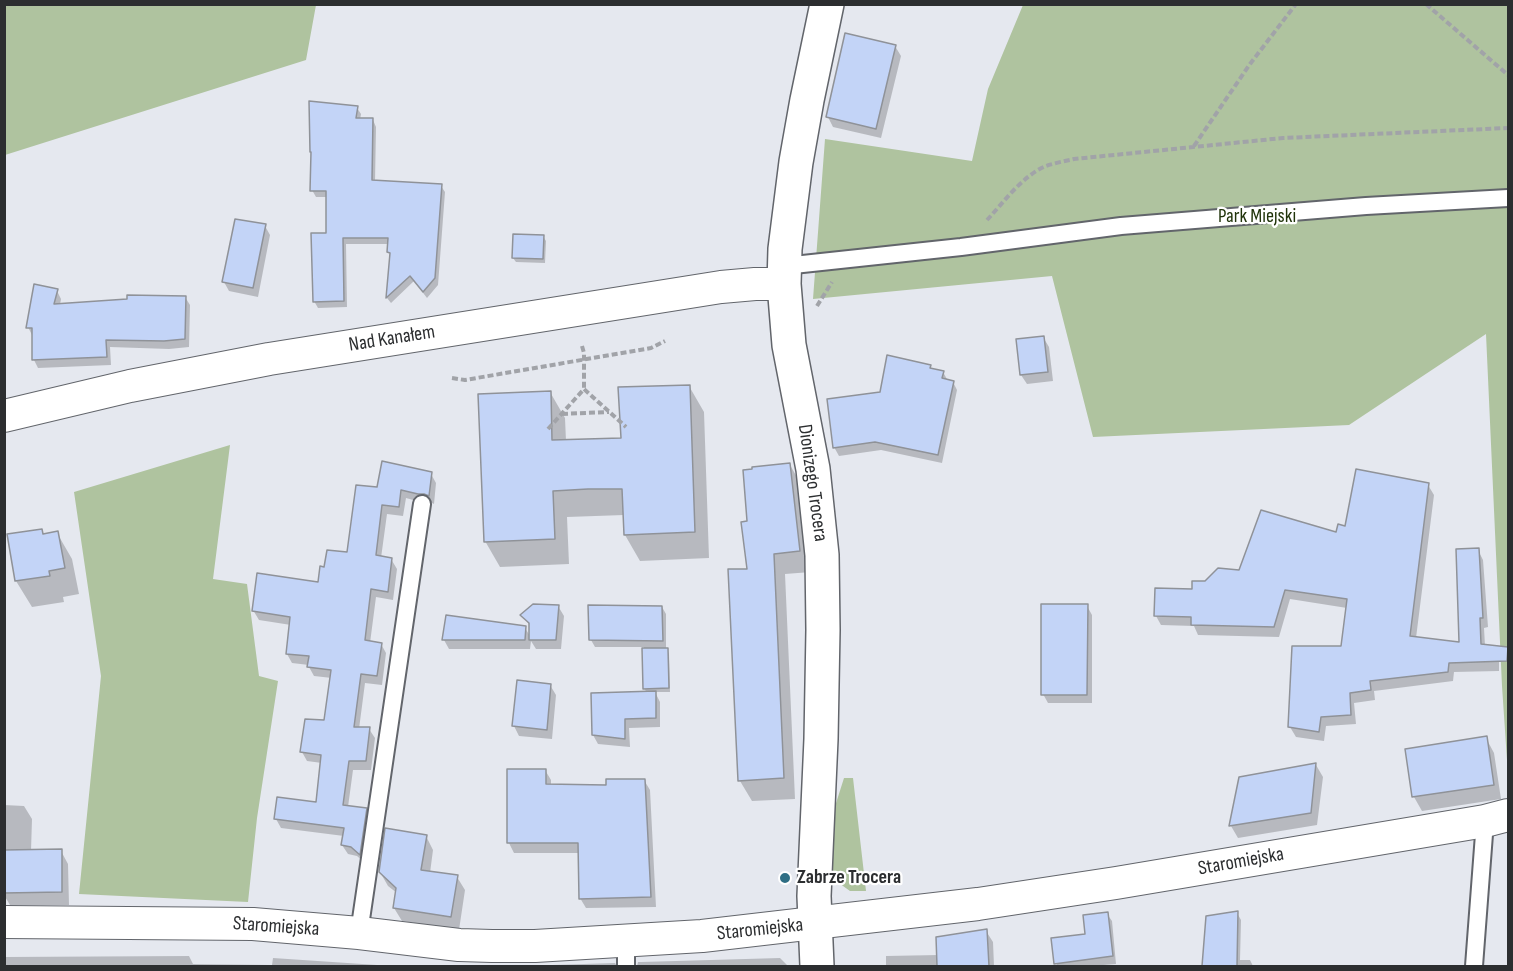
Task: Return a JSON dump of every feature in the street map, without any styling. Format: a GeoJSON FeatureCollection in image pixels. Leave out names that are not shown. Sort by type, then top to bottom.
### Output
{"type":"FeatureCollection","features":[{"type":"Feature","properties":{"kind":"street","name":"Dionizego Trocera"},"geometry":{"type":"LineString","coordinates":[[817,966],[815,862],[821,739],[822,555],[813,469],[789,345],[784,275],[785,249],[798,151],[827,4]]}},
{"type":"Feature","properties":{"kind":"street","name":"Nad Kanałem"},"geometry":{"type":"LineString","coordinates":[[4,416],[130,386],[269,359],[722,287],[754,284],[784,275]]}},
{"type":"Feature","properties":{"kind":"street","name":"Staromiejska"},"geometry":{"type":"LineString","coordinates":[[4,922],[253,924],[459,945],[535,946],[626,953],[702,936],[978,904],[1093,887],[1497,818]]}},
{"type":"Feature","properties":{"kind":"lane"},"geometry":{"type":"LineString","coordinates":[[784,275],[852,258],[1121,226],[1366,206],[1509,198]]}},
{"type":"Feature","properties":{"kind":"lane"},"geometry":{"type":"LineString","coordinates":[[359,933],[422,504]]}},
{"type":"Feature","properties":{"kind":"lane"},"geometry":{"type":"LineString","coordinates":[[1474,966],[1497,818]]}},
{"type":"Feature","properties":{"kind":"path"},"geometry":{"type":"LineString","coordinates":[[1194,146],[1250,64],[1296,4]]}},
{"type":"Feature","properties":{"kind":"path"},"geometry":{"type":"LineString","coordinates":[[1426,4],[1509,75]]}},
{"type":"Feature","properties":{"kind":"path"},"geometry":{"type":"LineString","coordinates":[[985,221],[1024,181],[1044,167],[1074,159],[1295,138],[1509,128]]}},
{"type":"Feature","properties":{"kind":"path"},"geometry":{"type":"LineString","coordinates":[[814,309],[852,258]]}},
{"type":"Feature","properties":{"kind":"path"},"geometry":{"type":"LineString","coordinates":[[452,378],[465,380],[651,348],[665,341]]}},
{"type":"Feature","properties":{"kind":"path"},"geometry":{"type":"LineString","coordinates":[[548,429],[584,389],[582,346]]}},
{"type":"Feature","properties":{"kind":"path"},"geometry":{"type":"LineString","coordinates":[[584,389],[626,427]]}},
{"type":"Feature","properties":{"kind":"path"},"geometry":{"type":"LineString","coordinates":[[561,414],[609,412]]}},
{"type":"Feature","properties":{"kind":"green space"},"geometry":{"type":"Polygon","coordinates":[[[4,5],[316,5],[306,60],[5,155],[4,5]]]}},
{"type":"Feature","properties":{"kind":"green space","name":"Park Miejski"},"geometry":{"type":"Polygon","coordinates":[[[1023,5],[1508,5],[1508,775],[1486,334],[1349,425],[1093,437],[1052,276],[813,299],[825,139],[972,161],[988,89],[1023,5]]]}},
{"type":"Feature","properties":{"kind":"green space"},"geometry":{"type":"Polygon","coordinates":[[[230,445],[213,579],[247,584],[259,676],[278,681],[257,818],[248,902],[79,894],[101,676],[74,492],[230,445]]]}},
{"type":"Feature","properties":{"kind":"green space"},"geometry":{"type":"Polygon","coordinates":[[[844,778],[853,778],[866,891],[850,891],[836,880],[830,871],[831,819],[844,778]]]}},
{"type":"Feature","properties":{"kind":"building"},"geometry":{"type":"Polygon","coordinates":[[[845,33],[896,45],[876,129],[826,117],[845,33]]]}},
{"type":"Feature","properties":{"kind":"building"},"geometry":{"type":"Polygon","coordinates":[[[309,101],[358,106],[356,118],[373,118],[372,180],[442,184],[435,278],[423,292],[410,276],[386,298],[390,253],[387,252],[388,238],[343,238],[344,301],[313,302],[311,233],[326,233],[326,191],[310,191],[309,101]]]}},
{"type":"Feature","properties":{"kind":"building"},"geometry":{"type":"Polygon","coordinates":[[[235,219],[266,224],[253,288],[222,282],[235,219]]]}},
{"type":"Feature","properties":{"kind":"building"},"geometry":{"type":"Polygon","coordinates":[[[513,234],[544,235],[543,259],[512,258],[513,234]]]}},
{"type":"Feature","properties":{"kind":"building"},"geometry":{"type":"Polygon","coordinates":[[[34,284],[58,289],[54,304],[127,299],[127,295],[186,296],[185,339],[106,340],[107,357],[32,360],[32,328],[26,328],[34,284]]]}},
{"type":"Feature","properties":{"kind":"building"},"geometry":{"type":"Polygon","coordinates":[[[1044,336],[1048,372],[1020,375],[1016,339],[1044,336]]]}},
{"type":"Feature","properties":{"kind":"building"},"geometry":{"type":"Polygon","coordinates":[[[887,355],[931,365],[930,368],[944,371],[942,378],[954,381],[938,455],[875,442],[833,448],[827,399],[880,392],[887,355]]]}},
{"type":"Feature","properties":{"kind":"building"},"geometry":{"type":"Polygon","coordinates":[[[690,385],[695,532],[624,535],[622,489],[588,489],[553,491],[555,539],[484,542],[478,394],[551,391],[552,440],[621,438],[618,387],[690,385]]]}},
{"type":"Feature","properties":{"kind":"building"},"geometry":{"type":"Polygon","coordinates":[[[382,461],[432,472],[429,496],[401,490],[399,507],[382,505],[376,555],[392,558],[388,592],[371,589],[365,640],[382,643],[377,676],[361,674],[354,727],[370,727],[366,761],[349,761],[343,805],[367,808],[360,855],[351,847],[341,845],[344,828],[274,819],[277,797],[316,802],[321,755],[300,752],[305,719],[324,720],[331,670],[307,667],[309,656],[286,654],[290,617],[252,611],[257,573],[318,582],[320,566],[324,567],[327,550],[347,552],[356,485],[377,487],[382,461]]]}},
{"type":"Feature","properties":{"kind":"building"},"geometry":{"type":"Polygon","coordinates":[[[790,463],[800,551],[774,554],[784,778],[738,781],[728,569],[747,569],[741,522],[747,521],[743,470],[790,463]]]}},
{"type":"Feature","properties":{"kind":"building"},"geometry":{"type":"Polygon","coordinates":[[[1356,469],[1429,483],[1410,636],[1459,642],[1456,549],[1479,548],[1483,618],[1480,618],[1481,644],[1508,647],[1507,661],[1449,663],[1448,672],[1370,681],[1371,690],[1350,693],[1351,715],[1321,717],[1319,732],[1288,727],[1292,646],[1341,646],[1347,599],[1285,590],[1274,627],[1191,625],[1191,617],[1154,616],[1155,588],[1192,589],[1192,581],[1205,581],[1218,568],[1239,570],[1261,510],[1336,532],[1338,524],[1345,526],[1356,469]]]}},
{"type":"Feature","properties":{"kind":"building"},"geometry":{"type":"Polygon","coordinates":[[[42,529],[43,534],[58,531],[65,568],[49,571],[50,576],[15,581],[7,534],[42,529]]]}},
{"type":"Feature","properties":{"kind":"building"},"geometry":{"type":"Polygon","coordinates":[[[533,604],[559,605],[556,640],[529,640],[529,623],[520,615],[533,604]]]}},
{"type":"Feature","properties":{"kind":"building"},"geometry":{"type":"Polygon","coordinates":[[[1041,604],[1088,604],[1087,695],[1041,695],[1041,604]]]}},
{"type":"Feature","properties":{"kind":"building"},"geometry":{"type":"Polygon","coordinates":[[[588,605],[662,606],[663,641],[589,640],[588,605]]]}},
{"type":"Feature","properties":{"kind":"building"},"geometry":{"type":"Polygon","coordinates":[[[446,615],[526,626],[525,640],[442,640],[446,615]]]}},
{"type":"Feature","properties":{"kind":"building"},"geometry":{"type":"Polygon","coordinates":[[[642,648],[668,648],[669,688],[643,689],[642,648]]]}},
{"type":"Feature","properties":{"kind":"building"},"geometry":{"type":"Polygon","coordinates":[[[517,680],[551,684],[547,730],[512,726],[517,680]]]}},
{"type":"Feature","properties":{"kind":"building"},"geometry":{"type":"Polygon","coordinates":[[[656,691],[656,718],[625,719],[625,739],[592,735],[591,693],[656,691]]]}},
{"type":"Feature","properties":{"kind":"building"},"geometry":{"type":"Polygon","coordinates":[[[1487,736],[1494,785],[1412,797],[1405,749],[1487,736]]]}},
{"type":"Feature","properties":{"kind":"building"},"geometry":{"type":"Polygon","coordinates":[[[1316,763],[1311,813],[1229,826],[1239,777],[1316,763]]]}},
{"type":"Feature","properties":{"kind":"building"},"geometry":{"type":"Polygon","coordinates":[[[507,769],[546,769],[546,784],[606,785],[606,779],[645,779],[651,897],[579,899],[578,843],[507,843],[507,769]]]}},
{"type":"Feature","properties":{"kind":"building"},"geometry":{"type":"Polygon","coordinates":[[[385,828],[427,835],[421,870],[458,875],[451,917],[393,908],[396,888],[379,872],[385,828]]]}},
{"type":"Feature","properties":{"kind":"building"},"geometry":{"type":"Polygon","coordinates":[[[62,849],[62,892],[4,893],[4,850],[62,849]]]}},
{"type":"Feature","properties":{"kind":"building"},"geometry":{"type":"Polygon","coordinates":[[[1238,911],[1237,966],[1202,966],[1206,916],[1238,911]]]}},
{"type":"Feature","properties":{"kind":"building"},"geometry":{"type":"Polygon","coordinates":[[[1108,912],[1113,956],[1054,964],[1051,938],[1085,934],[1083,915],[1108,912]]]}},
{"type":"Feature","properties":{"kind":"building"},"geometry":{"type":"Polygon","coordinates":[[[987,929],[989,966],[937,966],[936,937],[987,929]]]}},
{"type":"Feature","properties":{"kind":"place","name":"Zabrze Trocera"},"geometry":{"type":"Point","coordinates":[785,878]}}]}
